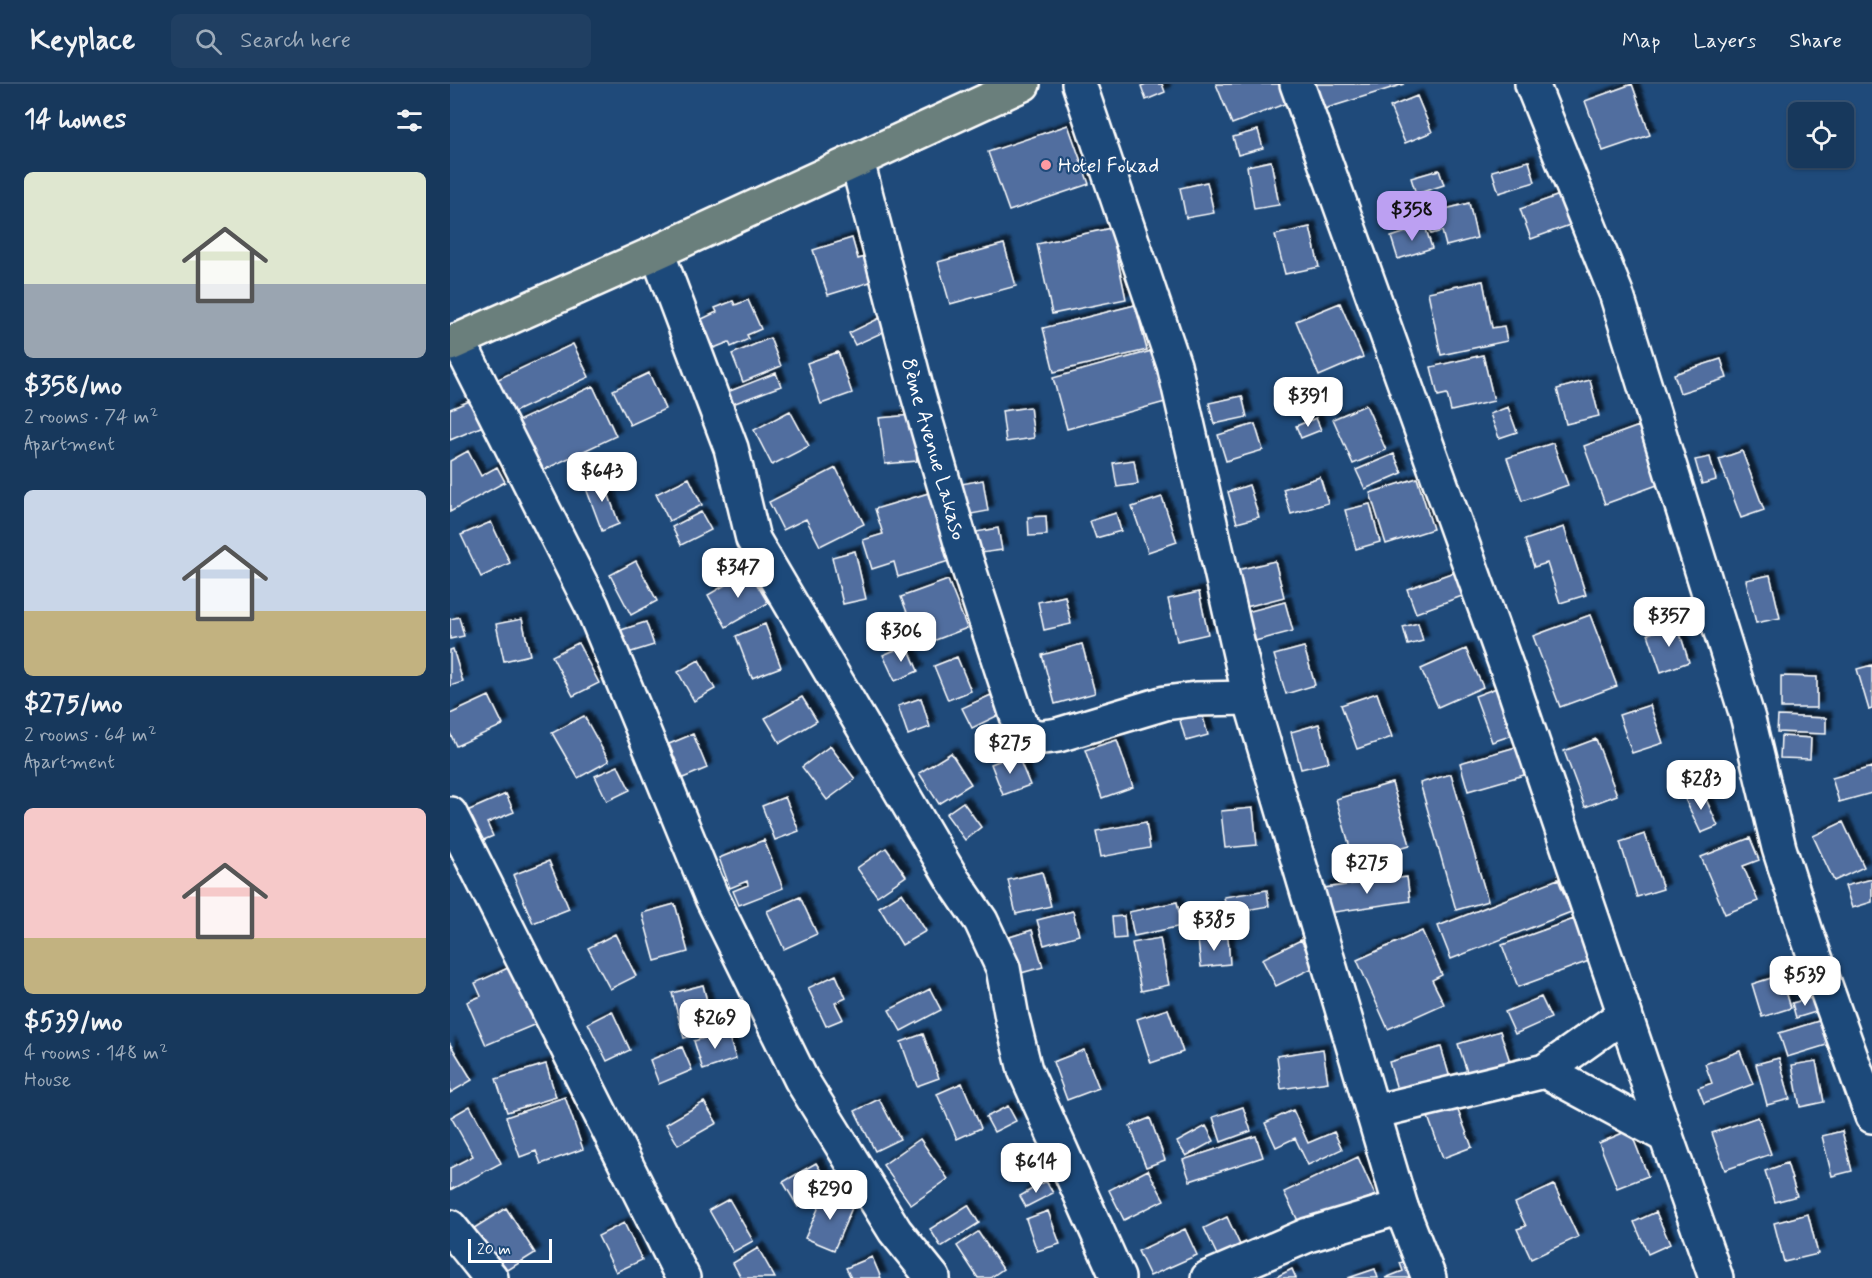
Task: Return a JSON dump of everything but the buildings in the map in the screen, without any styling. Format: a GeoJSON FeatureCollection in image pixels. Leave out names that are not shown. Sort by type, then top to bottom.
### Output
{"type":"FeatureCollection","features":[{"type":"Feature","properties":{"kind":"highway"},"geometry":{"type":"LineString","coordinates":[[454,342],[657,252],[1023,84]]}},
{"type":"Feature","properties":{"kind":"street"},"geometry":{"type":"LineString","coordinates":[[1079,84],[1174,365],[1250,698],[1401,1207],[1429,1278]]}},
{"type":"Feature","properties":{"kind":"street"},"geometry":{"type":"LineString","coordinates":[[1297,84],[1512,682],[1716,1278]]}},
{"type":"Feature","properties":{"kind":"street"},"geometry":{"type":"LineString","coordinates":[[1532,84],[1616,294],[1748,719],[1779,848],[1806,932],[1872,1116]]}},
{"type":"Feature","properties":{"kind":"street","name":"8ème Avenue Lakaso"},"geometry":{"type":"LineString","coordinates":[[858,160],[911,369],[966,560],[1019,722],[1026,734],[1040,738],[1058,735],[1165,703],[1196,699],[1250,698]]}},
{"type":"Feature","properties":{"kind":"street"},"geometry":{"type":"LineString","coordinates":[[657,252],[731,448],[753,539],[953,880],[981,921],[1002,968],[1025,1070],[1118,1278]]}},
{"type":"Feature","properties":{"kind":"street"},"geometry":{"type":"LineString","coordinates":[[454,342],[592,606],[712,898],[801,1079],[895,1231],[933,1278]]}},
{"type":"Feature","properties":{"kind":"street"},"geometry":{"type":"LineString","coordinates":[[450,814],[683,1278]]}},
{"type":"Feature","properties":{"kind":"street"},"geometry":{"type":"LineString","coordinates":[[1372,1112],[1545,1071],[1625,1014]]}},
{"type":"Feature","properties":{"kind":"street"},"geometry":{"type":"LineString","coordinates":[[1545,1071],[1666,1136]]}},
{"type":"Feature","properties":{"kind":"street"},"geometry":{"type":"LineString","coordinates":[[1208,1278],[1308,1236],[1401,1207]]}},
{"type":"Feature","properties":{"kind":"street"},"geometry":{"type":"LineString","coordinates":[[450,1227],[491,1278]]}},
{"type":"Feature","properties":{"kind":"place","name":"Hotel Fokad"},"geometry":{"type":"Point","coordinates":[1046,165]}}]}
